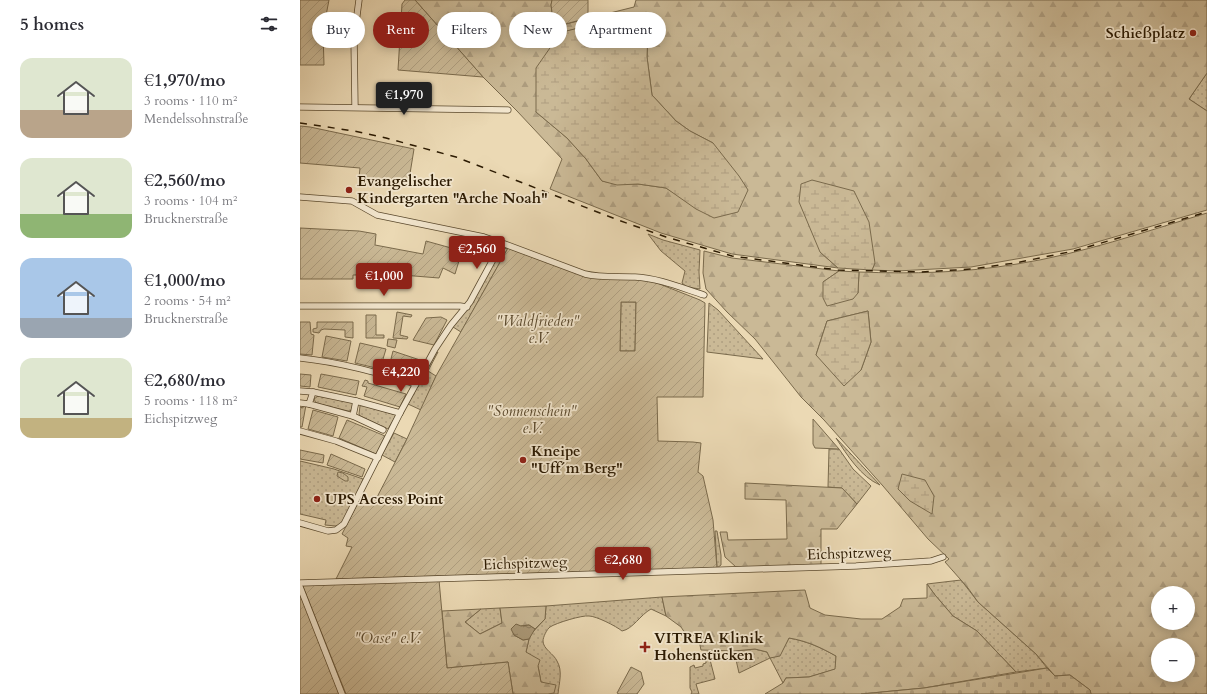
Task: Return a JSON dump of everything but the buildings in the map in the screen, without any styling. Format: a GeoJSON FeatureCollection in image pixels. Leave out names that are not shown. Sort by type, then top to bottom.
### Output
{"type":"FeatureCollection","features":[{"type":"Feature","properties":{"kind":"street"},"geometry":{"type":"LineString","coordinates":[[354,107],[354,38],[359,0]]}},
{"type":"Feature","properties":{"kind":"street"},"geometry":{"type":"LineString","coordinates":[[300,107],[508,110]]}},
{"type":"Feature","properties":{"kind":"street"},"geometry":{"type":"LineString","coordinates":[[300,197],[352,201],[377,215],[502,242],[585,274],[657,280],[704,295]]}},
{"type":"Feature","properties":{"kind":"street"},"geometry":{"type":"LineString","coordinates":[[300,522],[328,531],[336,530],[344,524],[400,413],[436,348],[451,325],[466,307],[502,242]]}},
{"type":"Feature","properties":{"kind":"street"},"geometry":{"type":"LineString","coordinates":[[300,306],[466,307]]}},
{"type":"Feature","properties":{"kind":"street"},"geometry":{"type":"LineString","coordinates":[[300,358],[362,368],[416,384]]}},
{"type":"Feature","properties":{"kind":"street"},"geometry":{"type":"LineString","coordinates":[[300,391],[313,392],[400,413]]}},
{"type":"Feature","properties":{"kind":"street"},"geometry":{"type":"LineString","coordinates":[[309,404],[313,392]]}},
{"type":"Feature","properties":{"kind":"street"},"geometry":{"type":"LineString","coordinates":[[300,402],[353,416],[383,430]]}},
{"type":"Feature","properties":{"kind":"street"},"geometry":{"type":"LineString","coordinates":[[353,416],[356,402]]}},
{"type":"Feature","properties":{"kind":"street"},"geometry":{"type":"LineString","coordinates":[[300,431],[333,440],[378,458]]}},
{"type":"Feature","properties":{"kind":"street","name":"Eichspitzweg"},"geometry":{"type":"LineString","coordinates":[[300,583],[857,566],[931,561],[943,557]]}},
{"type":"Feature","properties":{"kind":"street"},"geometry":{"type":"LineString","coordinates":[[300,587],[342,694]]}},
{"type":"Feature","properties":{"kind":"green space"},"geometry":{"type":"Polygon","coordinates":[[[300,0],[329,0],[327,12],[312,12],[312,48],[324,48],[324,65],[300,65],[300,0]]]}},
{"type":"Feature","properties":{"kind":"green space"},"geometry":{"type":"Polygon","coordinates":[[[405,0],[415,0],[426,12],[402,12],[402,4],[405,0]]]}},
{"type":"Feature","properties":{"kind":"green space"},"geometry":{"type":"Polygon","coordinates":[[[415,0],[552,0],[552,12],[509,12],[509,48],[558,48],[536,112],[567,138],[586,159],[602,181],[617,184],[638,184],[666,188],[679,196],[713,143],[690,131],[676,121],[652,95],[647,57],[647,48],[666,48],[666,12],[614,12],[634,7],[636,0],[1207,0],[1207,73],[1189,99],[1207,111],[1207,210],[1073,249],[971,267],[897,271],[872,270],[875,263],[820,252],[838,268],[732,254],[661,233],[550,189],[562,159],[483,77],[457,48],[501,48],[501,12],[437,12],[437,25],[429,16],[429,12],[426,12],[415,0]]]}},
{"type":"Feature","properties":{"kind":"green space"},"geometry":{"type":"Polygon","coordinates":[[[552,0],[588,0],[588,12],[575,12],[575,21],[567,24],[567,12],[552,12],[552,0]]]}},
{"type":"Feature","properties":{"kind":"green space"},"geometry":{"type":"Polygon","coordinates":[[[429,16],[437,25],[437,48],[457,48],[483,77],[398,70],[399,48],[429,48],[429,16]]]}},
{"type":"Feature","properties":{"kind":"green space"},"geometry":{"type":"Polygon","coordinates":[[[575,22],[575,29],[567,31],[567,24],[575,22]]]}},
{"type":"Feature","properties":{"kind":"green space"},"geometry":{"type":"Polygon","coordinates":[[[575,29],[575,48],[647,48],[647,57],[652,95],[676,121],[690,131],[713,143],[748,190],[738,212],[714,218],[696,209],[666,188],[638,184],[617,185],[602,181],[586,159],[567,138],[536,112],[536,68],[550,48],[567,48],[567,31],[575,29]]]}},
{"type":"Feature","properties":{"kind":"green space"},"geometry":{"type":"Polygon","coordinates":[[[1207,73],[1207,111],[1189,99],[1207,73]]]}},
{"type":"Feature","properties":{"kind":"green space"},"geometry":{"type":"Polygon","coordinates":[[[300,126],[414,149],[408,186],[359,178],[360,168],[300,163],[300,126]]]}},
{"type":"Feature","properties":{"kind":"green space"},"geometry":{"type":"Polygon","coordinates":[[[812,180],[854,191],[869,222],[875,263],[872,270],[838,268],[820,252],[799,202],[801,184],[812,180]]]}},
{"type":"Feature","properties":{"kind":"green space"},"geometry":{"type":"Polygon","coordinates":[[[1207,213],[1207,694],[1091,694],[1090,690],[1070,675],[1055,676],[1036,654],[978,602],[945,562],[949,559],[928,539],[824,420],[801,397],[755,339],[706,289],[703,273],[704,251],[732,258],[839,271],[823,282],[858,293],[859,272],[938,272],[997,267],[1041,260],[1136,235],[1207,213]],[[868,311],[827,321],[816,355],[861,370],[871,342],[868,311]]]}},
{"type":"Feature","properties":{"kind":"green space"},"geometry":{"type":"Polygon","coordinates":[[[300,228],[359,231],[376,234],[375,245],[423,254],[426,241],[462,251],[455,274],[443,268],[439,278],[402,275],[353,275],[353,279],[300,279],[300,228]]]}},
{"type":"Feature","properties":{"kind":"green space"},"geometry":{"type":"Polygon","coordinates":[[[648,234],[663,240],[700,250],[700,289],[687,287],[682,283],[685,271],[661,251],[648,234]]]}},
{"type":"Feature","properties":{"kind":"green space"},"geometry":{"type":"Polygon","coordinates":[[[508,248],[461,332],[453,327],[500,252],[503,249],[508,248]]]}},
{"type":"Feature","properties":{"kind":"green space"},"geometry":{"type":"Polygon","coordinates":[[[508,248],[582,275],[635,277],[657,283],[705,303],[703,397],[657,397],[658,441],[701,443],[698,472],[703,476],[713,520],[717,568],[336,579],[352,547],[346,546],[348,538],[342,534],[361,497],[374,503],[405,443],[436,376],[508,248]],[[621,302],[620,351],[635,351],[636,302],[621,302]]]}},
{"type":"Feature","properties":{"kind":"green space"},"geometry":{"type":"Polygon","coordinates":[[[839,271],[859,272],[858,293],[853,299],[827,306],[823,298],[823,282],[839,271]]]}},
{"type":"Feature","properties":{"kind":"green space"},"geometry":{"type":"Polygon","coordinates":[[[621,302],[636,302],[635,351],[620,351],[621,302]]]}},
{"type":"Feature","properties":{"kind":"green space"},"geometry":{"type":"Polygon","coordinates":[[[709,303],[718,310],[763,359],[707,352],[709,303]]]}},
{"type":"Feature","properties":{"kind":"green space"},"geometry":{"type":"Polygon","coordinates":[[[868,311],[871,342],[861,370],[844,386],[816,355],[827,321],[868,311]]]}},
{"type":"Feature","properties":{"kind":"green space"},"geometry":{"type":"Polygon","coordinates":[[[397,312],[412,315],[411,317],[403,316],[400,335],[408,337],[407,339],[393,338],[397,312]]]}},
{"type":"Feature","properties":{"kind":"green space"},"geometry":{"type":"Polygon","coordinates":[[[366,315],[376,315],[376,335],[384,335],[384,338],[366,338],[366,315]]]}},
{"type":"Feature","properties":{"kind":"green space"},"geometry":{"type":"Polygon","coordinates":[[[441,317],[447,320],[434,345],[413,340],[426,318],[441,317]]]}},
{"type":"Feature","properties":{"kind":"green space"},"geometry":{"type":"Polygon","coordinates":[[[300,322],[310,322],[311,334],[314,335],[312,355],[300,354],[300,322]]]}},
{"type":"Feature","properties":{"kind":"green space"},"geometry":{"type":"Polygon","coordinates":[[[317,322],[353,322],[353,338],[345,337],[345,330],[324,329],[319,333],[313,332],[313,329],[317,328],[317,322]]]}},
{"type":"Feature","properties":{"kind":"green space"},"geometry":{"type":"Polygon","coordinates":[[[326,336],[351,341],[347,361],[322,357],[326,336]]]}},
{"type":"Feature","properties":{"kind":"green space"},"geometry":{"type":"Polygon","coordinates":[[[388,339],[397,340],[395,348],[387,346],[388,339]]]}},
{"type":"Feature","properties":{"kind":"green space"},"geometry":{"type":"Polygon","coordinates":[[[360,343],[386,349],[380,369],[355,363],[360,343]]]}},
{"type":"Feature","properties":{"kind":"green space"},"geometry":{"type":"Polygon","coordinates":[[[393,351],[420,360],[416,368],[416,376],[414,379],[388,371],[393,351]]]}},
{"type":"Feature","properties":{"kind":"green space"},"geometry":{"type":"Polygon","coordinates":[[[438,352],[428,371],[436,376],[421,410],[408,404],[436,353],[438,352]]]}},
{"type":"Feature","properties":{"kind":"green space"},"geometry":{"type":"Polygon","coordinates":[[[300,374],[311,375],[310,387],[300,386],[300,374]]]}},
{"type":"Feature","properties":{"kind":"green space"},"geometry":{"type":"Polygon","coordinates":[[[321,374],[359,381],[356,395],[318,387],[321,374]]]}},
{"type":"Feature","properties":{"kind":"green space"},"geometry":{"type":"Polygon","coordinates":[[[365,380],[368,381],[368,383],[406,394],[400,407],[364,396],[367,387],[362,386],[365,380]]]}},
{"type":"Feature","properties":{"kind":"green space"},"geometry":{"type":"Polygon","coordinates":[[[318,396],[351,402],[353,404],[353,408],[348,411],[316,403],[314,399],[318,396]]]}},
{"type":"Feature","properties":{"kind":"green space"},"geometry":{"type":"Polygon","coordinates":[[[303,405],[306,405],[302,427],[300,427],[300,407],[303,408],[303,405]]]}},
{"type":"Feature","properties":{"kind":"green space"},"geometry":{"type":"Polygon","coordinates":[[[362,405],[396,415],[388,429],[360,416],[360,406],[362,405]]]}},
{"type":"Feature","properties":{"kind":"green space"},"geometry":{"type":"Polygon","coordinates":[[[313,410],[338,417],[333,436],[308,429],[313,410]]]}},
{"type":"Feature","properties":{"kind":"green space"},"geometry":{"type":"Polygon","coordinates":[[[813,419],[839,449],[815,448],[813,444],[813,419]]]}},
{"type":"Feature","properties":{"kind":"green space"},"geometry":{"type":"Polygon","coordinates":[[[347,420],[385,436],[376,454],[339,438],[347,420]]]}},
{"type":"Feature","properties":{"kind":"green space"},"geometry":{"type":"Polygon","coordinates":[[[394,433],[407,439],[395,462],[382,455],[394,433]]]}},
{"type":"Feature","properties":{"kind":"green space"},"geometry":{"type":"Polygon","coordinates":[[[836,438],[880,485],[867,477],[861,471],[836,438]]]}},
{"type":"Feature","properties":{"kind":"green space"},"geometry":{"type":"Polygon","coordinates":[[[829,449],[839,449],[853,469],[871,486],[857,504],[842,488],[828,487],[829,449]]]}},
{"type":"Feature","properties":{"kind":"green space"},"geometry":{"type":"Polygon","coordinates":[[[300,450],[324,455],[323,463],[300,459],[300,450]]]}},
{"type":"Feature","properties":{"kind":"green space"},"geometry":{"type":"Polygon","coordinates":[[[331,454],[365,469],[362,477],[327,465],[331,454]]]}},
{"type":"Feature","properties":{"kind":"green space"},"geometry":{"type":"Polygon","coordinates":[[[300,461],[334,469],[363,479],[359,491],[342,524],[336,526],[325,525],[326,520],[300,514],[300,461]]]}},
{"type":"Feature","properties":{"kind":"green space"},"geometry":{"type":"Polygon","coordinates":[[[338,472],[343,473],[348,477],[348,481],[345,481],[337,476],[338,472]]]}},
{"type":"Feature","properties":{"kind":"green space"},"geometry":{"type":"Polygon","coordinates":[[[902,474],[925,480],[934,496],[932,514],[910,501],[898,489],[902,474]]]}},
{"type":"Feature","properties":{"kind":"green space"},"geometry":{"type":"Polygon","coordinates":[[[745,483],[842,488],[857,504],[837,529],[821,529],[821,565],[736,567],[725,557],[720,532],[727,532],[728,540],[787,539],[786,500],[745,499],[745,483]]]}},
{"type":"Feature","properties":{"kind":"green space"},"geometry":{"type":"Polygon","coordinates":[[[715,531],[717,531],[721,555],[721,565],[717,568],[715,531]]]}},
{"type":"Feature","properties":{"kind":"green space","name":"\"Oase\" e.V."},"geometry":{"type":"Polygon","coordinates":[[[439,580],[447,668],[508,662],[513,694],[346,694],[302,584],[439,580]]]}},
{"type":"Feature","properties":{"kind":"green space"},"geometry":{"type":"Polygon","coordinates":[[[961,580],[978,602],[1036,654],[1047,668],[1016,672],[977,631],[953,616],[927,584],[961,580]]]}},
{"type":"Feature","properties":{"kind":"green space"},"geometry":{"type":"Polygon","coordinates":[[[927,584],[953,616],[977,631],[1016,672],[924,688],[861,694],[765,694],[783,683],[786,678],[809,677],[835,669],[836,656],[813,645],[789,638],[780,656],[770,658],[767,652],[755,649],[734,651],[701,650],[698,636],[685,633],[681,627],[666,616],[662,597],[805,590],[810,608],[825,615],[861,619],[882,619],[900,607],[903,599],[927,598],[927,584]]]}},
{"type":"Feature","properties":{"kind":"green space"},"geometry":{"type":"Polygon","coordinates":[[[300,592],[340,694],[300,694],[300,592]]]}},
{"type":"Feature","properties":{"kind":"green space"},"geometry":{"type":"Polygon","coordinates":[[[662,597],[666,616],[651,609],[626,630],[622,631],[606,622],[589,616],[558,623],[550,627],[544,635],[543,644],[557,661],[560,669],[560,677],[558,694],[548,694],[554,692],[541,682],[538,666],[526,652],[531,634],[545,619],[546,606],[662,597]]]}},
{"type":"Feature","properties":{"kind":"green space"},"geometry":{"type":"Polygon","coordinates":[[[546,606],[545,619],[535,629],[529,625],[521,626],[514,635],[523,640],[529,639],[526,652],[540,660],[538,666],[541,682],[556,685],[554,693],[513,694],[508,662],[447,668],[442,611],[481,609],[465,622],[480,634],[502,623],[500,608],[546,606]]]}},
{"type":"Feature","properties":{"kind":"green space"},"geometry":{"type":"Polygon","coordinates":[[[500,608],[502,623],[480,634],[465,622],[481,609],[500,608]]]}},
{"type":"Feature","properties":{"kind":"green space"},"geometry":{"type":"Polygon","coordinates":[[[789,638],[813,645],[836,656],[836,669],[809,677],[786,678],[783,683],[770,658],[780,655],[789,638]]]}},
{"type":"Feature","properties":{"kind":"green space"},"geometry":{"type":"Polygon","coordinates":[[[755,649],[767,652],[770,658],[739,673],[734,651],[755,649]]]}},
{"type":"Feature","properties":{"kind":"green space"},"geometry":{"type":"Polygon","coordinates":[[[708,652],[715,679],[696,684],[699,694],[691,694],[690,667],[694,665],[695,668],[703,666],[703,664],[706,663],[704,653],[708,652]]]}},
{"type":"Feature","properties":{"kind":"green space"},"geometry":{"type":"Polygon","coordinates":[[[631,667],[641,672],[644,684],[637,694],[619,694],[617,693],[631,667]]]}},
{"type":"Feature","properties":{"kind":"green space"},"geometry":{"type":"Polygon","coordinates":[[[1047,668],[1055,676],[1070,675],[1090,690],[1091,694],[861,694],[924,688],[1047,668]]]}},
{"type":"Feature","properties":{"kind":"water"},"geometry":{"type":"Polygon","coordinates":[[[516,624],[521,626],[529,625],[535,629],[529,639],[523,640],[514,635],[511,629],[516,624]]]}},
{"type":"Feature","properties":{"kind":"railway"},"geometry":{"type":"LineString","coordinates":[[300,123],[354,131],[456,157],[618,220],[666,237],[732,256],[838,270],[922,272],[972,269],[1015,263],[1074,251],[1207,212]]}},
{"type":"Feature","properties":{"kind":"place","name":"Schießplatz"},"geometry":{"type":"Point","coordinates":[1193,33]}},
{"type":"Feature","properties":{"kind":"place","name":"Evangelischer Kindergarten \"Arche Noah\""},"geometry":{"type":"Point","coordinates":[349,190]}},
{"type":"Feature","properties":{"kind":"place","name":"Kneipe \"Uff´m Berg\""},"geometry":{"type":"Point","coordinates":[523,460]}},
{"type":"Feature","properties":{"kind":"place","name":"UPS Access Point"},"geometry":{"type":"Point","coordinates":[317,499]}},
{"type":"Feature","properties":{"kind":"place","name":"VITREA Klinik Hohenstücken"},"geometry":{"type":"Point","coordinates":[645,647]}},
{"type":"Feature","properties":{"kind":"park label","name":"\"Waldfrieden\" e.V."},"geometry":{"type":"Point","coordinates":[538,330]}},
{"type":"Feature","properties":{"kind":"park label","name":"\"Sonnenschein\" e.V."},"geometry":{"type":"Point","coordinates":[532,420]}}]}
